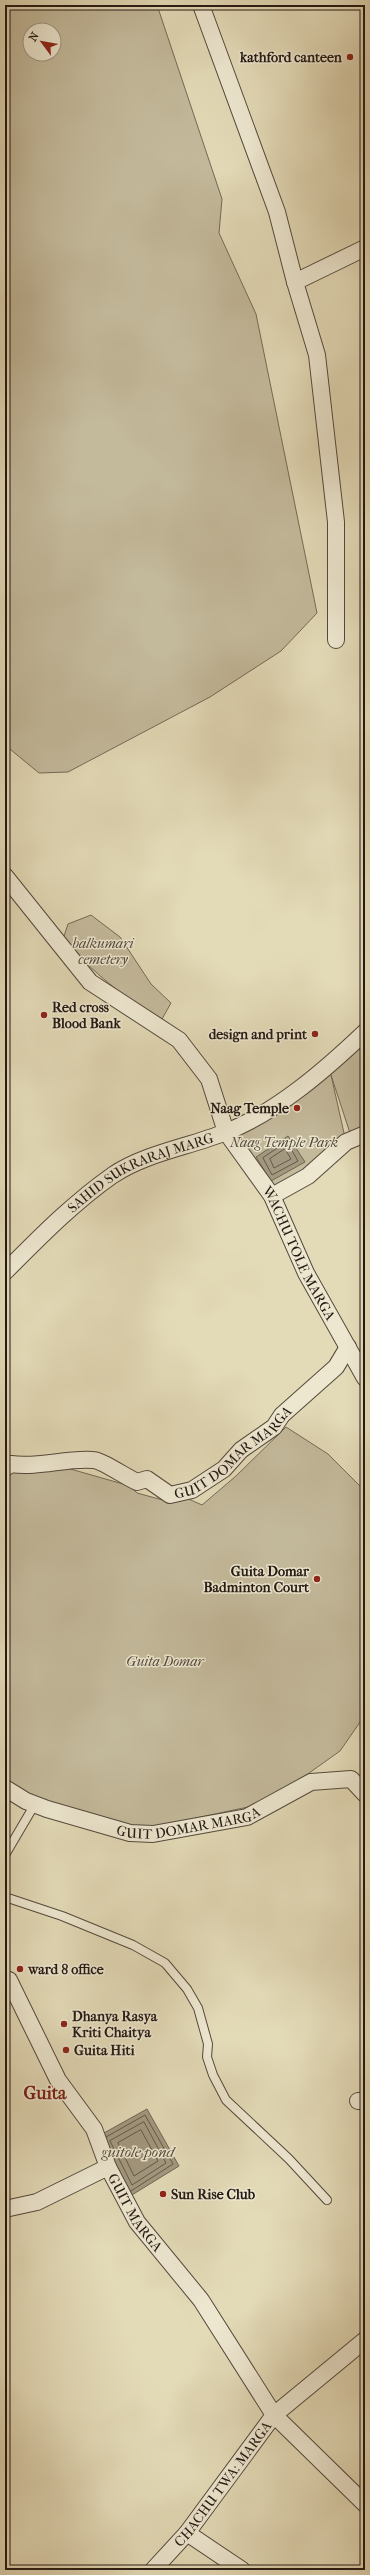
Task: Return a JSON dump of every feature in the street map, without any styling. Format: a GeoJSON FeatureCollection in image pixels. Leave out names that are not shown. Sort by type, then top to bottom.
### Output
{"type":"FeatureCollection","features":[{"type":"Feature","properties":{"kind":"street"},"geometry":{"type":"LineString","coordinates":[[201,5],[277,212],[318,362],[336,522],[336,640]]}},
{"type":"Feature","properties":{"kind":"street"},"geometry":{"type":"LineString","coordinates":[[295,282],[365,248]]}},
{"type":"Feature","properties":{"kind":"street","name":"WACHU TOLE MARGA"},"geometry":{"type":"LineString","coordinates":[[5,876],[16,893],[90,982],[179,1040],[209,1078],[226,1132],[272,1196],[306,1273],[365,1378]]}},
{"type":"Feature","properties":{"kind":"street","name":"SAHID SUKRARAJ MARG"},"geometry":{"type":"LineString","coordinates":[[5,1272],[66,1210],[114,1175],[142,1160],[226,1132],[259,1117],[328,1066],[365,1032]]}},
{"type":"Feature","properties":{"kind":"street"},"geometry":{"type":"LineString","coordinates":[[272,1196],[308,1176],[346,1142],[365,1134]]}},
{"type":"Feature","properties":{"kind":"street","name":"GUIT DOMAR MARGA"},"geometry":{"type":"LineString","coordinates":[[5,1468],[11,1464],[31,1466],[54,1461],[94,1460],[137,1482],[147,1479],[170,1495],[192,1490],[224,1469],[241,1450],[274,1428],[282,1415],[336,1367],[348,1347]]}},
{"type":"Feature","properties":{"kind":"street","name":"GUIT DOMAR MARGA"},"geometry":{"type":"LineString","coordinates":[[5,1788],[35,1804],[130,1833],[153,1834],[247,1817],[311,1782],[351,1779],[365,1794]]}},
{"type":"Feature","properties":{"kind":"street","name":"GUIT MARGA"},"geometry":{"type":"LineString","coordinates":[[5,1979],[9,1980],[58,2080],[94,2129],[108,2167],[137,2222],[201,2300],[274,2415],[365,2504]]}},
{"type":"Feature","properties":{"kind":"street"},"geometry":{"type":"LineString","coordinates":[[5,2209],[37,2202],[108,2167]]}},
{"type":"Feature","properties":{"kind":"street","name":"CHACHU TWA: MARGA"},"geometry":{"type":"LineString","coordinates":[[153,2570],[188,2533],[274,2415],[365,2340]]}},
{"type":"Feature","properties":{"kind":"street"},"geometry":{"type":"LineString","coordinates":[[188,2533],[242,2570]]}},
{"type":"Feature","properties":{"kind":"lane"},"geometry":{"type":"LineString","coordinates":[[5,1855],[35,1804]]}},
{"type":"Feature","properties":{"kind":"lane"},"geometry":{"type":"LineString","coordinates":[[5,1897],[62,1916],[133,1945],[165,1963],[187,1989],[198,2008],[208,2044],[207,2057],[213,2075],[226,2100],[289,2159],[327,2200]]}},
{"type":"Feature","properties":{"kind":"green space"},"geometry":{"type":"Polygon","coordinates":[[[5,5],[157,5],[222,199],[219,233],[256,314],[317,613],[281,651],[210,697],[68,772],[39,773],[5,745],[5,5]]]}},
{"type":"Feature","properties":{"kind":"green space","name":"balkumari cemetery"},"geometry":{"type":"Polygon","coordinates":[[[91,915],[120,937],[151,984],[171,1003],[162,1019],[134,1002],[109,984],[63,939],[68,924],[91,915]]]}},
{"type":"Feature","properties":{"kind":"green space","name":"Naag Temple Park"},"geometry":{"type":"Polygon","coordinates":[[[365,1027],[365,1127],[350,1133],[331,1075],[346,1142],[274,1195],[229,1135],[365,1027]]]}},
{"type":"Feature","properties":{"kind":"green space","name":"Guita Domar"},"geometry":{"type":"Polygon","coordinates":[[[286,1427],[328,1454],[361,1487],[365,1504],[365,1715],[340,1751],[267,1803],[144,1829],[37,1801],[5,1784],[5,1477],[11,1468],[67,1468],[130,1486],[137,1493],[170,1502],[182,1496],[202,1505],[236,1476],[286,1427]]]}},
{"type":"Feature","properties":{"kind":"water"},"geometry":{"type":"Polygon","coordinates":[[[288,1136],[305,1162],[271,1181],[256,1157],[288,1136]]]}},
{"type":"Feature","properties":{"kind":"water","name":"guitole pond"},"geometry":{"type":"Polygon","coordinates":[[[147,2109],[179,2166],[127,2198],[104,2133],[147,2109]]]}},
{"type":"Feature","properties":{"kind":"place","name":"kathford canteen"},"geometry":{"type":"Point","coordinates":[350,57]}},
{"type":"Feature","properties":{"kind":"place","name":"Red cross Blood Bank"},"geometry":{"type":"Point","coordinates":[44,1015]}},
{"type":"Feature","properties":{"kind":"place","name":"design and print"},"geometry":{"type":"Point","coordinates":[315,1034]}},
{"type":"Feature","properties":{"kind":"place","name":"Naag Temple"},"geometry":{"type":"Point","coordinates":[297,1108]}},
{"type":"Feature","properties":{"kind":"place","name":"Guita Domar Badminton Court"},"geometry":{"type":"Point","coordinates":[317,1579]}},
{"type":"Feature","properties":{"kind":"place","name":"ward 8 office"},"geometry":{"type":"Point","coordinates":[20,1969]}},
{"type":"Feature","properties":{"kind":"place","name":"Dhanya Rasya Kriti Chaitya"},"geometry":{"type":"Point","coordinates":[64,2024]}},
{"type":"Feature","properties":{"kind":"place","name":"Guita Hiti"},"geometry":{"type":"Point","coordinates":[66,2050]}},
{"type":"Feature","properties":{"kind":"place","name":"Sun Rise Club"},"geometry":{"type":"Point","coordinates":[163,2194]}},
{"type":"Feature","properties":{"kind":"district","name":"Guita"},"geometry":{"type":"Point","coordinates":[45,2093]}}]}
